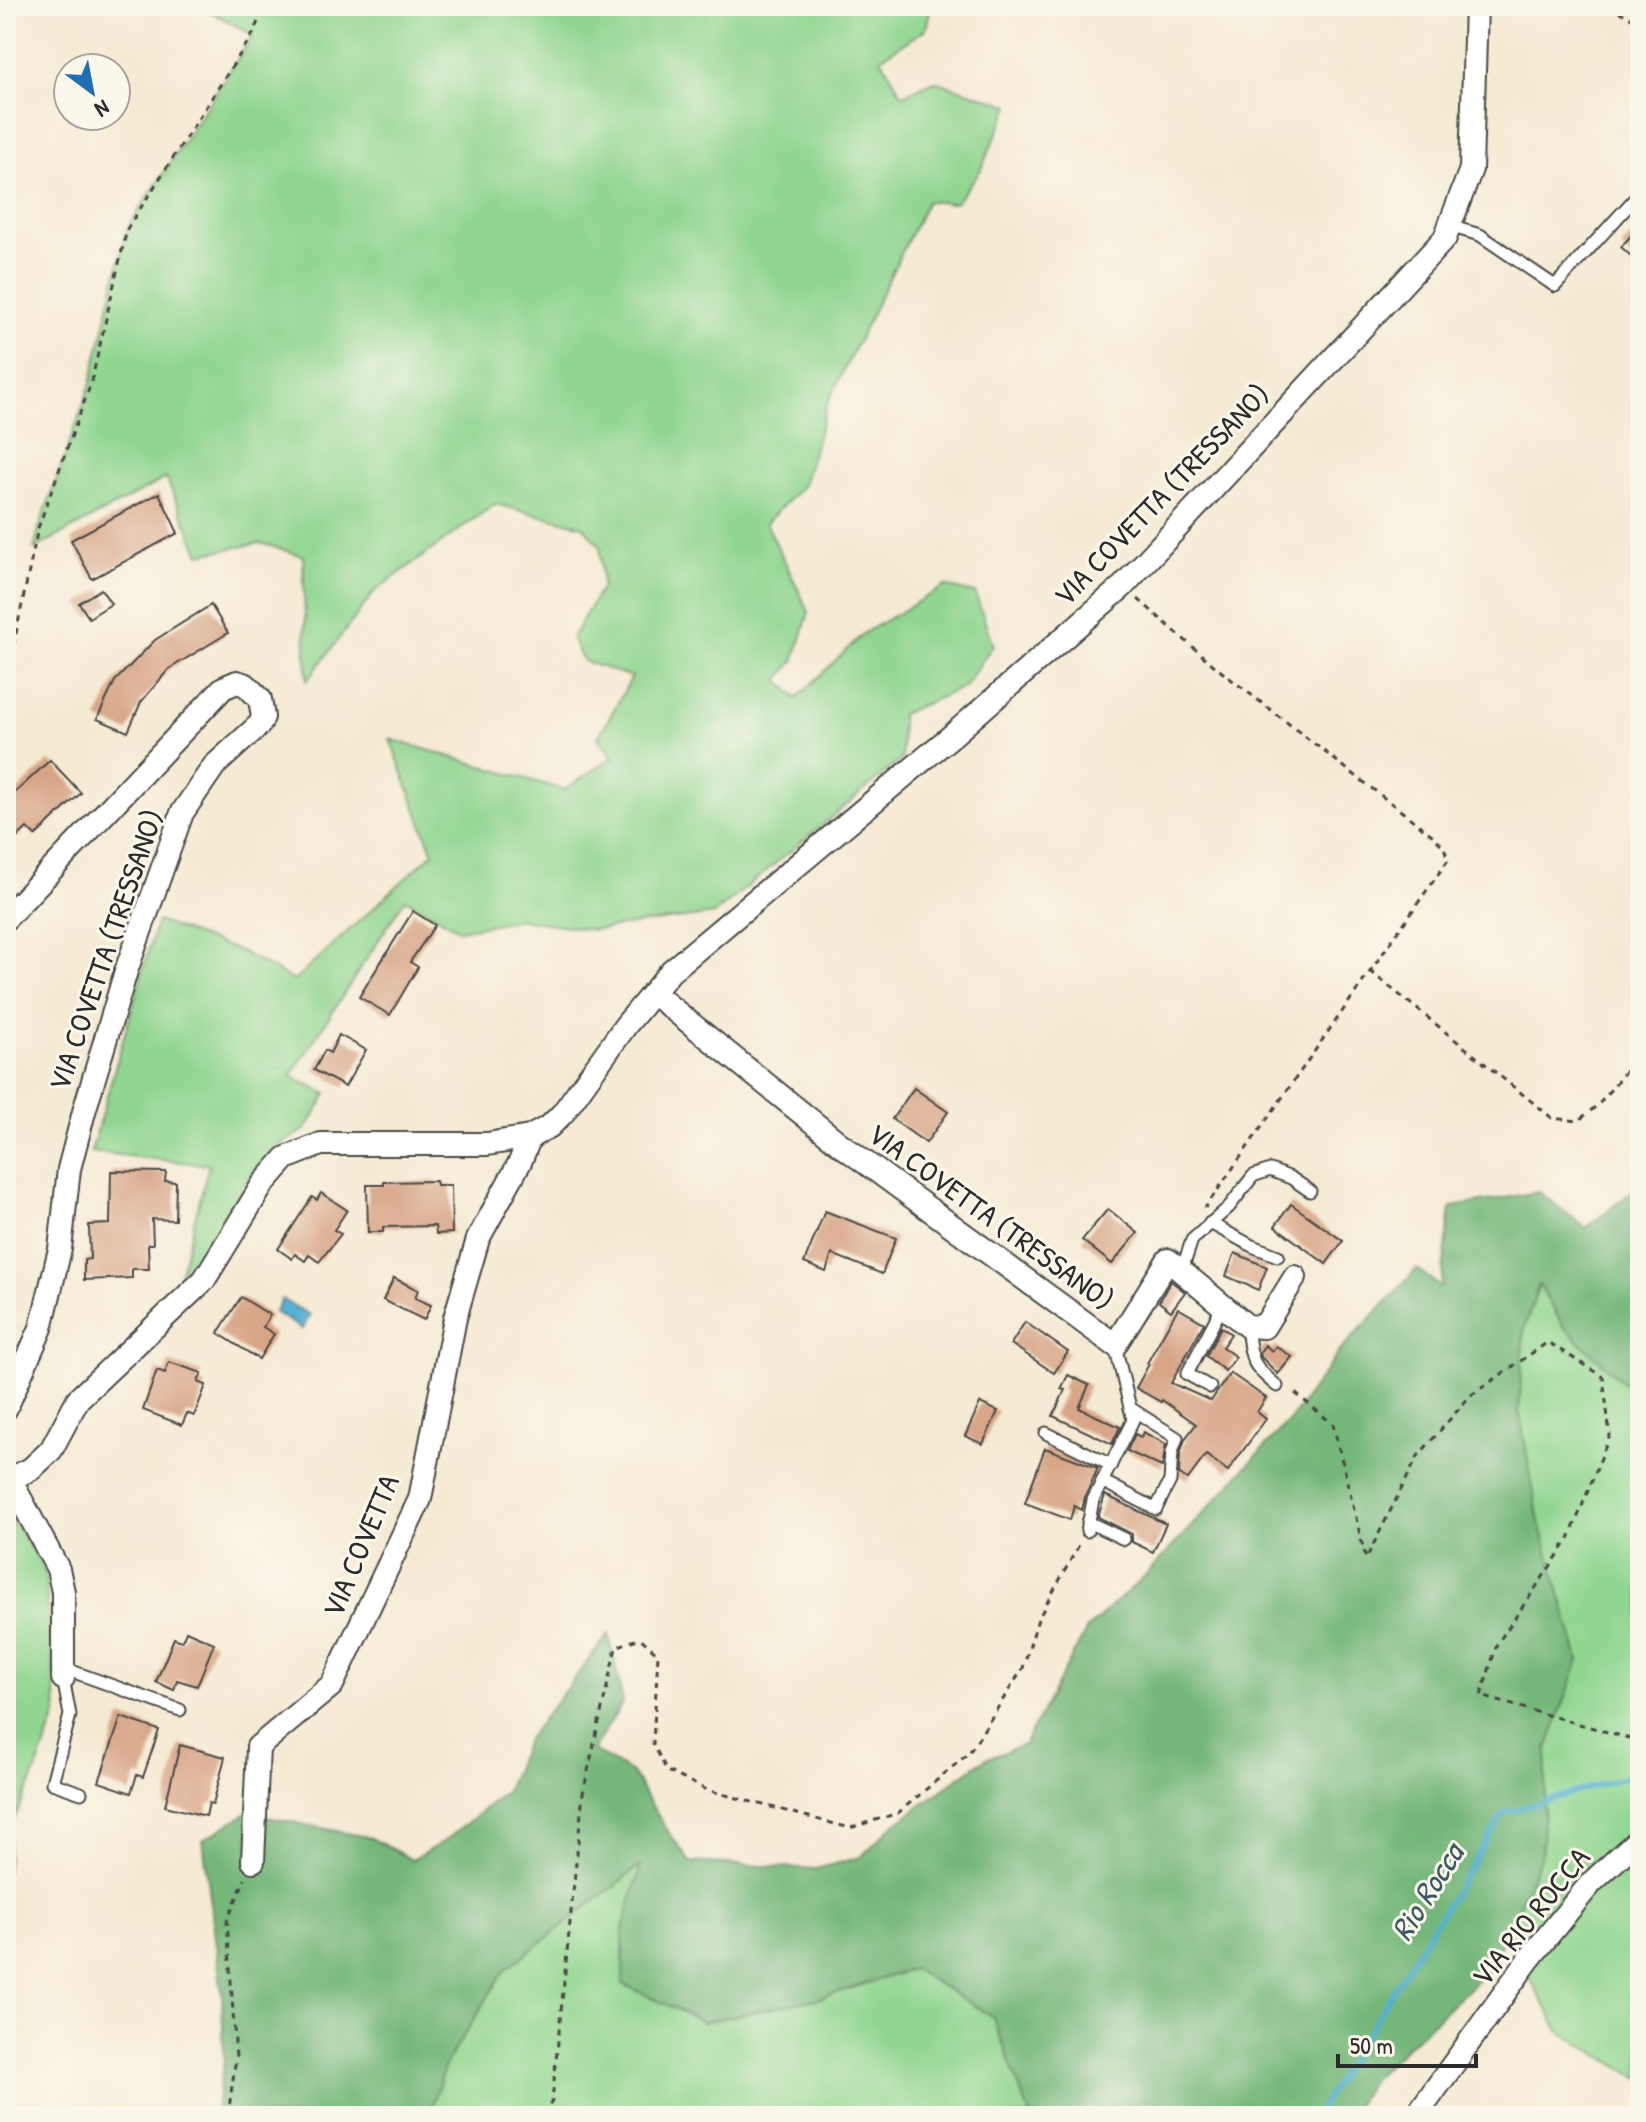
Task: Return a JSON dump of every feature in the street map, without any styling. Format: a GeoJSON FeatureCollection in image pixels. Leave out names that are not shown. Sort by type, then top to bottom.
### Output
{"type":"FeatureCollection","features":[{"type":"Feature","properties":{"kind":"street","name":"VIA COVETTA (TRESSANO)"},"geometry":{"type":"LineString","coordinates":[[8,1478],[31,1469],[51,1450],[78,1399],[204,1280],[263,1184],[286,1158],[321,1144],[487,1144],[530,1137],[550,1126],[671,971],[955,733],[1123,586],[1445,238],[1471,169],[1476,6]]}},
{"type":"Feature","properties":{"kind":"street","name":"VIA COVETTA (TRESSANO)"},"geometry":{"type":"LineString","coordinates":[[6,918],[223,688],[237,682],[252,690],[260,699],[263,717],[260,724],[214,766],[182,813],[126,971],[69,1169],[60,1249],[41,1328],[6,1408]]}},
{"type":"Feature","properties":{"kind":"street","name":"VIA COVETTA (TRESSANO)"},"geometry":{"type":"LineString","coordinates":[[653,993],[840,1144],[1115,1345],[1168,1260],[1182,1270]]}},
{"type":"Feature","properties":{"kind":"street","name":"VIA COVETTA"},"geometry":{"type":"LineString","coordinates":[[253,1861],[258,1747],[332,1685],[420,1499],[455,1318],[478,1239],[520,1162],[530,1137]]}},
{"type":"Feature","properties":{"kind":"street"},"geometry":{"type":"LineString","coordinates":[[1182,1270],[1247,1326],[1264,1327],[1295,1277]]}},
{"type":"Feature","properties":{"kind":"street"},"geometry":{"type":"LineString","coordinates":[[8,1478],[58,1569],[63,1592],[63,1673]]}},
{"type":"Feature","properties":{"kind":"street","name":"VIA RIO ROCCA"},"geometry":{"type":"LineString","coordinates":[[1416,2116],[1529,1959],[1591,1883],[1640,1838]]}},
{"type":"Feature","properties":{"kind":"lane"},"geometry":{"type":"LineString","coordinates":[[1449,226],[1480,235],[1555,286],[1640,193]]}},
{"type":"Feature","properties":{"kind":"lane"},"geometry":{"type":"LineString","coordinates":[[1182,1270],[1192,1240],[1229,1207],[1253,1176],[1270,1170],[1291,1178],[1310,1191]]}},
{"type":"Feature","properties":{"kind":"lane"},"geometry":{"type":"LineString","coordinates":[[1210,1223],[1278,1256]]}},
{"type":"Feature","properties":{"kind":"lane"},"geometry":{"type":"LineString","coordinates":[[1210,1387],[1187,1374],[1223,1305]]}},
{"type":"Feature","properties":{"kind":"lane"},"geometry":{"type":"LineString","coordinates":[[1247,1326],[1256,1369],[1277,1386]]}},
{"type":"Feature","properties":{"kind":"lane"},"geometry":{"type":"LineString","coordinates":[[1115,1345],[1133,1420],[1093,1500],[1088,1526],[1124,1539]]}},
{"type":"Feature","properties":{"kind":"lane"},"geometry":{"type":"LineString","coordinates":[[1102,1481],[1156,1509],[1170,1481],[1172,1452],[1177,1438],[1130,1408]]}},
{"type":"Feature","properties":{"kind":"lane"},"geometry":{"type":"LineString","coordinates":[[1046,1433],[1111,1465]]}},
{"type":"Feature","properties":{"kind":"lane"},"geometry":{"type":"LineString","coordinates":[[81,1793],[52,1783],[70,1715],[63,1673],[180,1710]]}},
{"type":"Feature","properties":{"kind":"path"},"geometry":{"type":"LineString","coordinates":[[6,681],[38,528],[91,383],[127,229],[253,34],[264,6]]}},
{"type":"Feature","properties":{"kind":"path"},"geometry":{"type":"LineString","coordinates":[[1608,6],[1640,22]]}},
{"type":"Feature","properties":{"kind":"path"},"geometry":{"type":"LineString","coordinates":[[1123,586],[1218,669],[1432,835],[1444,847],[1448,860],[1203,1210]]}},
{"type":"Feature","properties":{"kind":"path"},"geometry":{"type":"LineString","coordinates":[[1370,971],[1552,1118],[1578,1121],[1599,1104],[1640,1053]]}},
{"type":"Feature","properties":{"kind":"path"},"geometry":{"type":"LineString","coordinates":[[1295,1393],[1333,1424],[1366,1559],[1418,1456],[1470,1396],[1548,1342],[1603,1377],[1610,1435],[1569,1539],[1497,1644],[1481,1696],[1632,1739],[1640,1738]]}},
{"type":"Feature","properties":{"kind":"path"},"geometry":{"type":"LineString","coordinates":[[544,2116],[552,2101],[583,1793],[616,1647],[640,1638],[658,1654],[653,1744],[667,1771],[707,1790],[850,1828],[898,1813],[969,1753],[1023,1668],[1038,1619],[1088,1526]]}},
{"type":"Feature","properties":{"kind":"path"},"geometry":{"type":"LineString","coordinates":[[228,2116],[236,2057],[227,1921],[253,1861]]}},
{"type":"Feature","properties":{"kind":"green space"},"geometry":{"type":"Polygon","coordinates":[[[200,6],[931,6],[926,29],[881,58],[902,95],[935,81],[1010,105],[980,171],[955,203],[927,201],[828,402],[803,485],[766,523],[809,612],[794,661],[778,680],[797,698],[864,633],[945,586],[975,593],[993,645],[964,687],[901,714],[902,759],[714,914],[593,930],[520,919],[460,930],[405,899],[291,1076],[327,1094],[306,1129],[274,1149],[247,1181],[196,1274],[176,1290],[209,1165],[91,1152],[157,921],[242,952],[294,981],[433,853],[390,739],[564,790],[613,757],[598,738],[632,677],[583,661],[572,638],[602,587],[600,546],[583,526],[495,504],[375,591],[307,681],[303,556],[261,543],[200,554],[166,478],[34,549],[91,383],[127,229],[253,35],[200,6]]]}},
{"type":"Feature","properties":{"kind":"green space"},"geometry":{"type":"Polygon","coordinates":[[[1640,1185],[1640,1398],[1564,1327],[1539,1285],[1524,1328],[1519,1410],[1538,1517],[1579,1660],[1547,1749],[1541,1856],[1490,1969],[1373,2078],[1349,2116],[1030,2116],[993,2017],[913,1969],[816,1999],[703,2022],[623,1984],[623,1929],[641,1865],[505,1970],[445,2065],[429,2116],[214,2116],[224,2062],[222,1994],[203,1840],[247,1813],[371,1838],[412,1860],[446,1840],[506,1791],[527,1739],[609,1634],[623,1702],[593,1750],[632,1773],[690,1862],[816,1869],[861,1857],[891,1827],[985,1759],[1024,1745],[1087,1629],[1148,1573],[1289,1421],[1341,1350],[1417,1269],[1441,1287],[1451,1207],[1539,1192],[1586,1228],[1640,1185]]]}},
{"type":"Feature","properties":{"kind":"green space"},"geometry":{"type":"Polygon","coordinates":[[[1539,1285],[1564,1327],[1640,1398],[1640,2079],[1559,2031],[1506,1934],[1541,1856],[1547,1749],[1579,1660],[1538,1517],[1519,1410],[1524,1328],[1539,1285]]]}},
{"type":"Feature","properties":{"kind":"green space"},"geometry":{"type":"Polygon","coordinates":[[[6,1511],[44,1568],[57,1713],[34,1776],[10,1828],[6,1874],[6,1511]]]}},
{"type":"Feature","properties":{"kind":"green space"},"geometry":{"type":"Polygon","coordinates":[[[642,1864],[623,1929],[703,2022],[816,1999],[913,1969],[993,2017],[1030,2116],[429,2116],[445,2065],[505,1970],[642,1864]]]}},
{"type":"Feature","properties":{"kind":"water"},"geometry":{"type":"Polygon","coordinates":[[[282,1299],[310,1315],[302,1329],[274,1312],[282,1299]]]}},
{"type":"Feature","properties":{"kind":"building"},"geometry":{"type":"Polygon","coordinates":[[[1640,225],[1640,264],[1621,247],[1640,225]]]}},
{"type":"Feature","properties":{"kind":"building"},"geometry":{"type":"Polygon","coordinates":[[[159,493],[178,533],[92,579],[71,540],[159,493]]]}},
{"type":"Feature","properties":{"kind":"building"},"geometry":{"type":"Polygon","coordinates":[[[101,589],[111,604],[89,618],[79,603],[101,589]]]}},
{"type":"Feature","properties":{"kind":"building"},"geometry":{"type":"Polygon","coordinates":[[[211,605],[228,633],[169,669],[141,702],[128,732],[97,719],[115,681],[155,640],[211,605]]]}},
{"type":"Feature","properties":{"kind":"building"},"geometry":{"type":"Polygon","coordinates":[[[50,760],[81,793],[35,836],[27,828],[6,848],[6,801],[50,760]]]}},
{"type":"Feature","properties":{"kind":"building"},"geometry":{"type":"Polygon","coordinates":[[[413,911],[435,925],[410,962],[418,967],[390,1015],[359,997],[413,911]]]}},
{"type":"Feature","properties":{"kind":"building"},"geometry":{"type":"Polygon","coordinates":[[[339,1035],[366,1050],[345,1087],[314,1070],[325,1050],[330,1053],[339,1035]]]}},
{"type":"Feature","properties":{"kind":"building"},"geometry":{"type":"Polygon","coordinates":[[[914,1088],[948,1112],[926,1143],[892,1119],[914,1088]]]}},
{"type":"Feature","properties":{"kind":"building"},"geometry":{"type":"Polygon","coordinates":[[[111,1171],[166,1172],[165,1181],[176,1182],[175,1220],[152,1219],[153,1244],[148,1244],[149,1269],[132,1269],[132,1278],[84,1280],[84,1260],[90,1259],[89,1225],[110,1224],[111,1171]]]}},
{"type":"Feature","properties":{"kind":"building"},"geometry":{"type":"Polygon","coordinates":[[[436,1181],[437,1185],[451,1185],[452,1233],[436,1234],[435,1226],[383,1227],[383,1232],[368,1232],[367,1185],[436,1181]]]}},
{"type":"Feature","properties":{"kind":"building"},"geometry":{"type":"Polygon","coordinates":[[[321,1193],[347,1210],[334,1230],[341,1234],[319,1262],[309,1255],[305,1261],[295,1254],[292,1259],[278,1249],[312,1197],[317,1200],[321,1193]]]}},
{"type":"Feature","properties":{"kind":"building"},"geometry":{"type":"Polygon","coordinates":[[[1291,1204],[1343,1241],[1326,1264],[1275,1226],[1291,1204]]]}},
{"type":"Feature","properties":{"kind":"building"},"geometry":{"type":"Polygon","coordinates":[[[1108,1209],[1138,1233],[1112,1264],[1082,1240],[1108,1209]]]}},
{"type":"Feature","properties":{"kind":"building"},"geometry":{"type":"Polygon","coordinates":[[[825,1211],[896,1238],[882,1274],[832,1254],[826,1272],[804,1263],[825,1211]]]}},
{"type":"Feature","properties":{"kind":"building"},"geometry":{"type":"Polygon","coordinates":[[[1235,1253],[1267,1267],[1258,1290],[1226,1276],[1235,1253]]]}},
{"type":"Feature","properties":{"kind":"building"},"geometry":{"type":"Polygon","coordinates":[[[394,1278],[418,1290],[415,1298],[431,1305],[424,1320],[383,1300],[394,1278]]]}},
{"type":"Feature","properties":{"kind":"building"},"geometry":{"type":"Polygon","coordinates":[[[1171,1281],[1185,1292],[1171,1311],[1159,1302],[1171,1281]]]}},
{"type":"Feature","properties":{"kind":"building"},"geometry":{"type":"Polygon","coordinates":[[[241,1297],[270,1315],[263,1327],[274,1334],[259,1359],[218,1333],[241,1297]]]}},
{"type":"Feature","properties":{"kind":"building"},"geometry":{"type":"Polygon","coordinates":[[[1178,1308],[1204,1323],[1171,1383],[1211,1401],[1230,1373],[1266,1398],[1257,1412],[1266,1419],[1228,1471],[1206,1455],[1188,1479],[1179,1475],[1180,1454],[1185,1439],[1196,1424],[1162,1400],[1136,1388],[1178,1308]]]}},
{"type":"Feature","properties":{"kind":"building"},"geometry":{"type":"Polygon","coordinates":[[[1025,1322],[1068,1352],[1054,1373],[1011,1344],[1025,1322]]]}},
{"type":"Feature","properties":{"kind":"building"},"geometry":{"type":"Polygon","coordinates":[[[1221,1327],[1231,1334],[1222,1347],[1236,1357],[1225,1371],[1206,1356],[1221,1327]]]}},
{"type":"Feature","properties":{"kind":"building"},"geometry":{"type":"Polygon","coordinates":[[[1265,1345],[1272,1351],[1276,1346],[1292,1357],[1278,1374],[1261,1357],[1260,1352],[1265,1345]]]}},
{"type":"Feature","properties":{"kind":"building"},"geometry":{"type":"Polygon","coordinates":[[[169,1362],[202,1373],[198,1382],[206,1385],[194,1416],[187,1413],[182,1425],[143,1410],[157,1370],[165,1373],[169,1362]]]}},
{"type":"Feature","properties":{"kind":"building"},"geometry":{"type":"Polygon","coordinates":[[[1068,1375],[1089,1385],[1079,1408],[1120,1427],[1112,1444],[1053,1416],[1068,1375]]]}},
{"type":"Feature","properties":{"kind":"building"},"geometry":{"type":"Polygon","coordinates":[[[980,1403],[998,1411],[983,1444],[965,1436],[980,1403]]]}},
{"type":"Feature","properties":{"kind":"building"},"geometry":{"type":"Polygon","coordinates":[[[1143,1432],[1166,1444],[1162,1467],[1127,1451],[1135,1434],[1141,1437],[1143,1432]]]}},
{"type":"Feature","properties":{"kind":"building"},"geometry":{"type":"Polygon","coordinates":[[[1045,1448],[1098,1468],[1082,1510],[1074,1506],[1070,1520],[1025,1503],[1045,1448]]]}},
{"type":"Feature","properties":{"kind":"building"},"geometry":{"type":"Polygon","coordinates":[[[1105,1495],[1166,1524],[1153,1552],[1132,1542],[1132,1534],[1098,1517],[1105,1495]]]}},
{"type":"Feature","properties":{"kind":"building"},"geometry":{"type":"Polygon","coordinates":[[[186,1631],[214,1643],[197,1686],[177,1680],[174,1690],[156,1682],[174,1638],[182,1641],[186,1631]]]}},
{"type":"Feature","properties":{"kind":"building"},"geometry":{"type":"Polygon","coordinates":[[[121,1717],[159,1730],[143,1777],[137,1775],[131,1793],[99,1782],[121,1717]]]}},
{"type":"Feature","properties":{"kind":"building"},"geometry":{"type":"Polygon","coordinates":[[[180,1745],[225,1757],[213,1804],[209,1803],[206,1816],[165,1806],[180,1745]]]}},
{"type":"Feature","properties":{"kind":"waterway","name":"Rio Rocca"},"geometry":{"type":"LineString","coordinates":[[1315,2116],[1504,1813],[1640,1773]]}}]}
